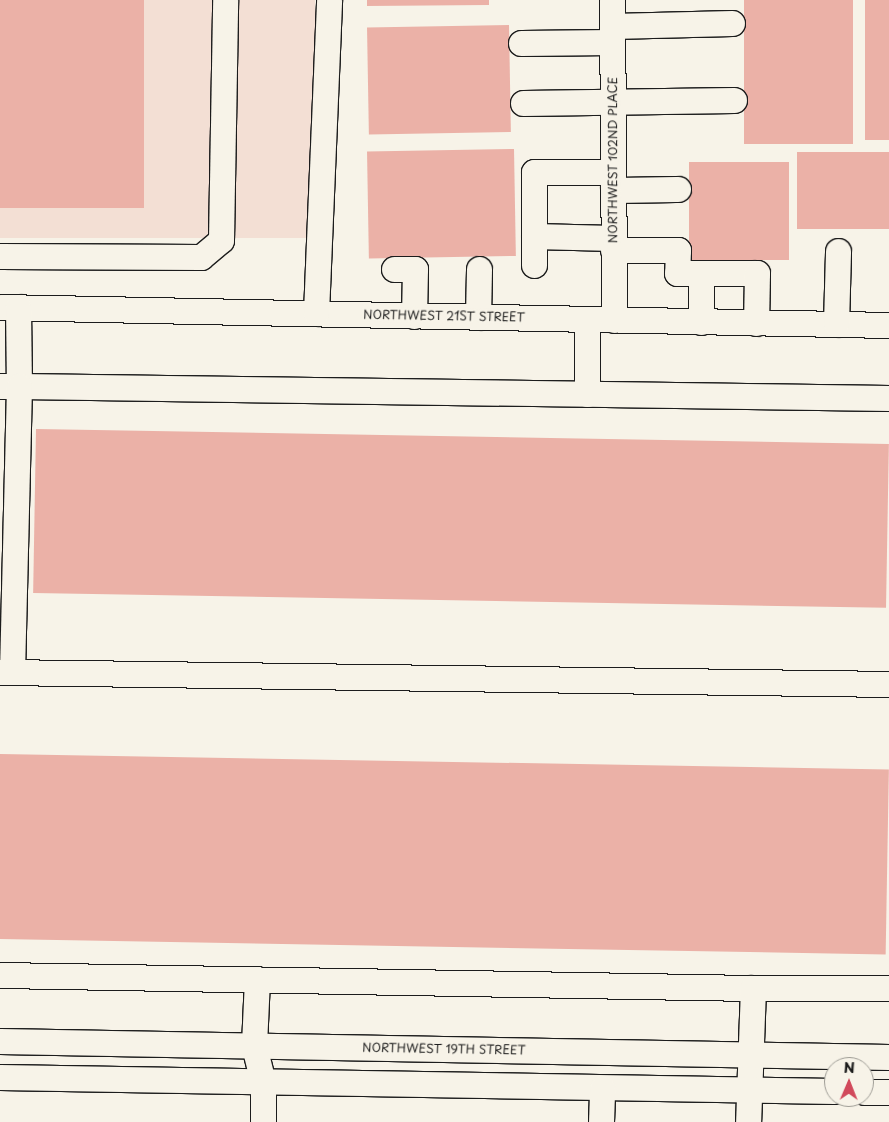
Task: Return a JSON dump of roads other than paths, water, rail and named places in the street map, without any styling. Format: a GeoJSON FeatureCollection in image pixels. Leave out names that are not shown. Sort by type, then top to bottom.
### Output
{"type":"FeatureCollection","features":[{"type":"Feature","properties":{"kind":"street"},"geometry":{"type":"LineString","coordinates":[[0,256],[202,257],[221,240],[225,0]]}},
{"type":"Feature","properties":{"kind":"street"},"geometry":{"type":"LineString","coordinates":[[316,313],[329,0]]}},
{"type":"Feature","properties":{"kind":"street","name":"NORTHWEST 102ND PLACE"},"geometry":{"type":"LineString","coordinates":[[612,0],[614,320]]}},
{"type":"Feature","properties":{"kind":"street"},"geometry":{"type":"LineString","coordinates":[[521,43],[732,23]]}},
{"type":"Feature","properties":{"kind":"street"},"geometry":{"type":"LineString","coordinates":[[524,103],[734,100]]}},
{"type":"Feature","properties":{"kind":"street"},"geometry":{"type":"LineString","coordinates":[[534,265],[534,172],[678,188]]}},
{"type":"Feature","properties":{"kind":"street"},"geometry":{"type":"LineString","coordinates":[[534,236],[678,250],[677,274],[757,273],[756,323]]}},
{"type":"Feature","properties":{"kind":"street"},"geometry":{"type":"LineString","coordinates":[[836,324],[838,251]]}},
{"type":"Feature","properties":{"kind":"street"},"geometry":{"type":"LineString","coordinates":[[394,268],[415,269],[414,316]]}},
{"type":"Feature","properties":{"kind":"street"},"geometry":{"type":"LineString","coordinates":[[478,317],[479,269]]}},
{"type":"Feature","properties":{"kind":"street"},"geometry":{"type":"LineString","coordinates":[[701,273],[701,322]]}},
{"type":"Feature","properties":{"kind":"street"},"geometry":{"type":"LineString","coordinates":[[9,307],[6,672],[889,684]]}},
{"type":"Feature","properties":{"kind":"street","name":"NORTHWEST 21ST STREET"},"geometry":{"type":"LineString","coordinates":[[9,307],[889,325]]}},
{"type":"Feature","properties":{"kind":"street"},"geometry":{"type":"LineString","coordinates":[[587,320],[587,394]]}},
{"type":"Feature","properties":{"kind":"street"},"geometry":{"type":"LineString","coordinates":[[9,386],[889,398]]}},
{"type":"Feature","properties":{"kind":"street"},"geometry":{"type":"LineString","coordinates":[[0,975],[753,988],[889,988]]}},
{"type":"Feature","properties":{"kind":"street"},"geometry":{"type":"LineString","coordinates":[[257,979],[254,1046],[263,1082],[262,1122]]}},
{"type":"Feature","properties":{"kind":"street"},"geometry":{"type":"LineString","coordinates":[[748,1122],[753,988]]}},
{"type":"Feature","properties":{"kind":"street","name":"NORTHWEST 19TH STREET"},"geometry":{"type":"LineString","coordinates":[[0,1041],[889,1057]]}},
{"type":"Feature","properties":{"kind":"street"},"geometry":{"type":"LineString","coordinates":[[0,1077],[824,1091]]}},
{"type":"Feature","properties":{"kind":"street"},"geometry":{"type":"LineString","coordinates":[[601,1122],[602,1088]]}},
{"type":"Feature","properties":{"kind":"street"},"geometry":{"type":"LineString","coordinates":[[874,1092],[889,1092]]}}]}
